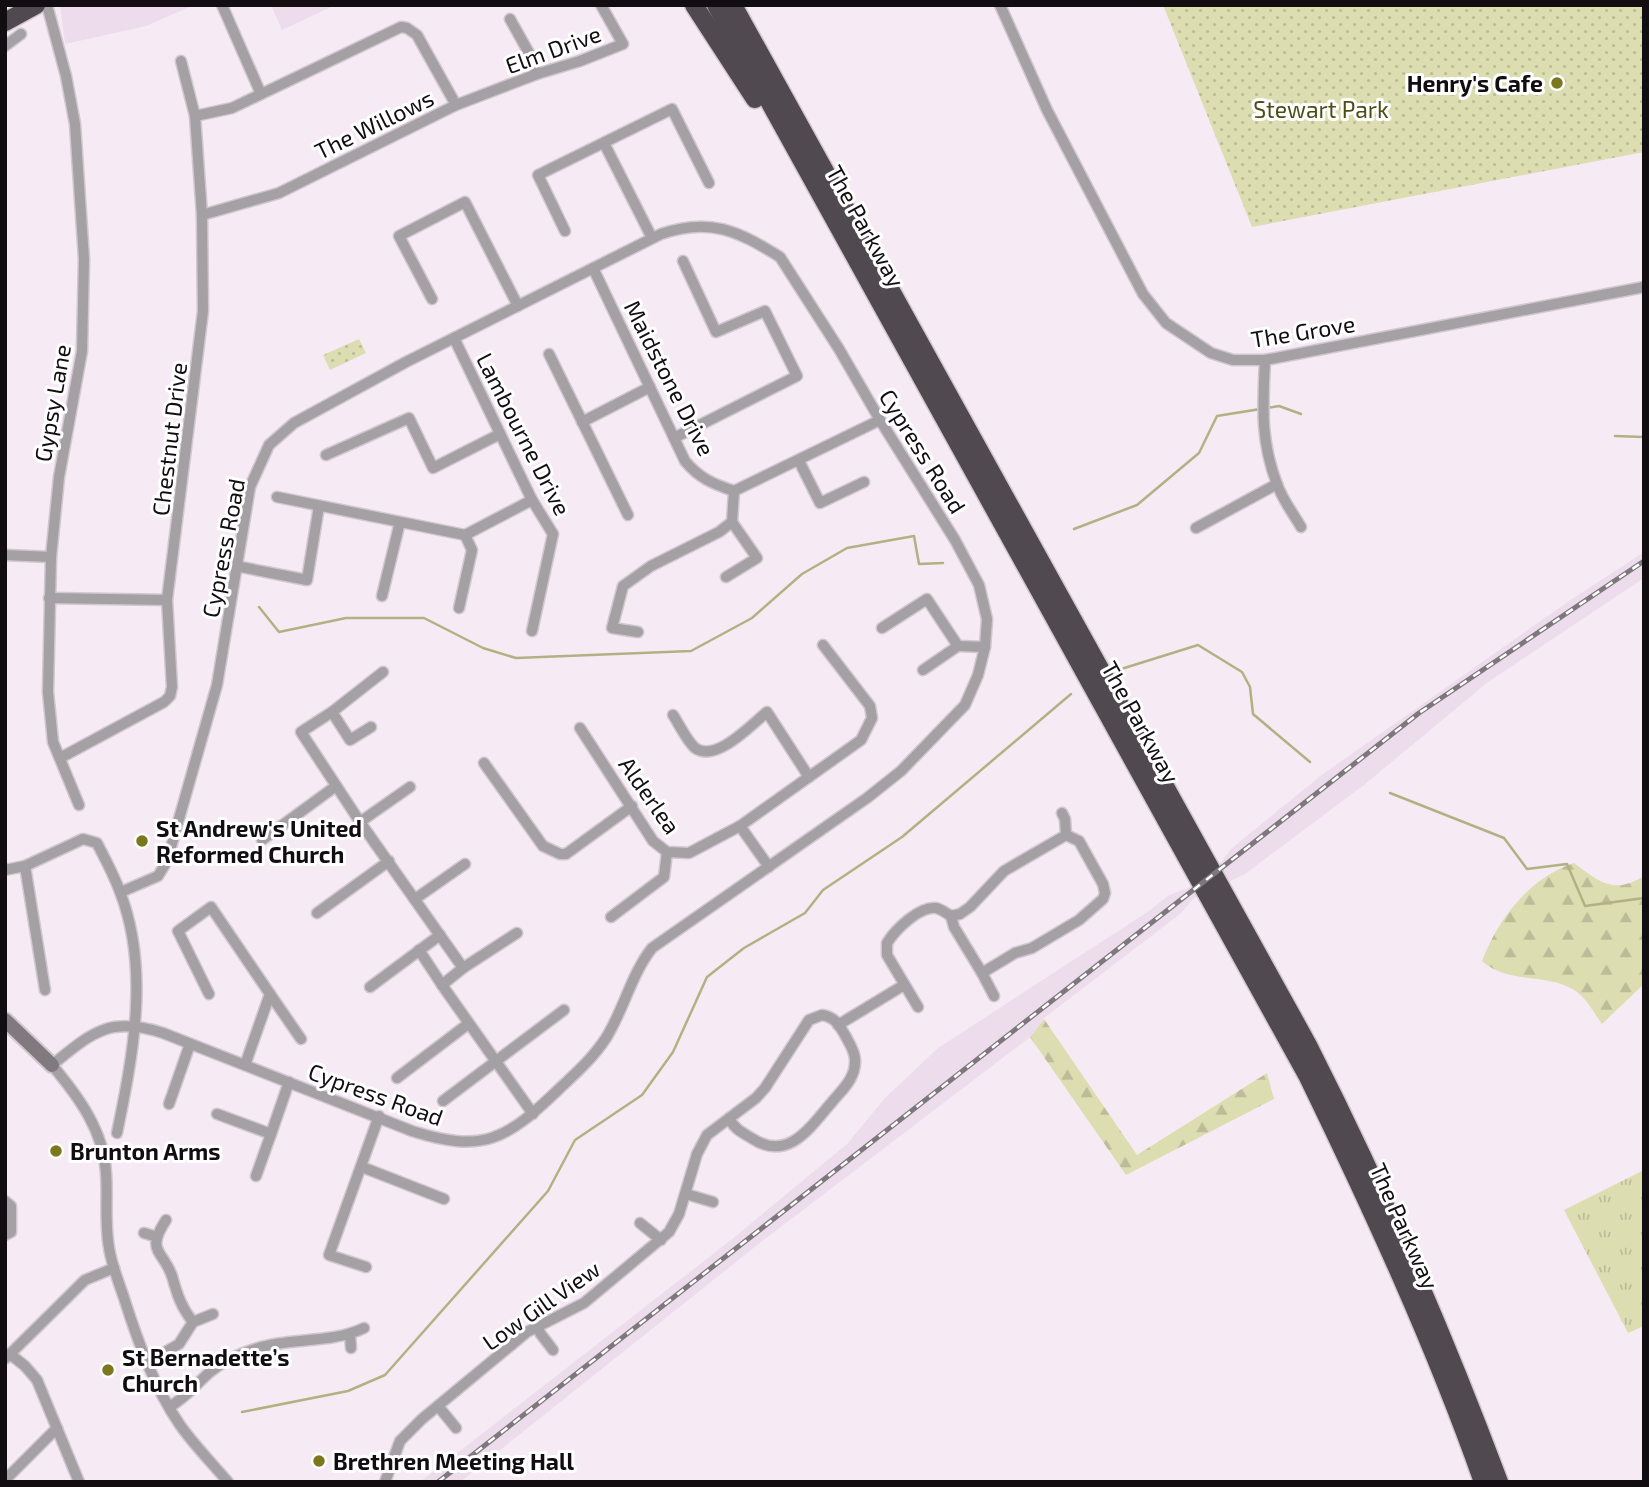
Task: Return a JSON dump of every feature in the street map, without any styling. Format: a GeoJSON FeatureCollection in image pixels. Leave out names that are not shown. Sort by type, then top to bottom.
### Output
{"type":"FeatureCollection","features":[{"type":"Feature","properties":{"kind":"highway"},"geometry":{"type":"LineString","coordinates":[[14,30],[36,5]]}},
{"type":"Feature","properties":{"kind":"highway"},"geometry":{"type":"LineString","coordinates":[[694,5],[788,152],[817,187]]}},
{"type":"Feature","properties":{"kind":"highway","name":"The Parkway"},"geometry":{"type":"LineString","coordinates":[[716,5],[1308,1077],[1353,1169],[1433,1350],[1483,1482]]}},
{"type":"Feature","properties":{"kind":"highway","name":"The Parkway"},"geometry":{"type":"LineString","coordinates":[[733,5],[1314,1056],[1398,1231],[1447,1346],[1499,1482]]}},
{"type":"Feature","properties":{"kind":"highway"},"geometry":{"type":"LineString","coordinates":[[746,5],[786,81],[822,166]]}},
{"type":"Feature","properties":{"kind":"street","name":"Gypsy Lane"},"geometry":{"type":"LineString","coordinates":[[47,5],[66,76],[75,124],[85,259],[82,351],[59,477],[49,598],[48,704],[53,742],[79,805]]}},
{"type":"Feature","properties":{"kind":"street"},"geometry":{"type":"LineString","coordinates":[[222,5],[261,94]]}},
{"type":"Feature","properties":{"kind":"street","name":"Elm Drive"},"geometry":{"type":"LineString","coordinates":[[456,106],[623,44],[601,5]]}},
{"type":"Feature","properties":{"kind":"street","name":"The Grove"},"geometry":{"type":"LineString","coordinates":[[1000,5],[1047,110],[1143,295],[1166,323],[1211,353],[1233,360],[1265,360],[1644,287]]}},
{"type":"Feature","properties":{"kind":"street"},"geometry":{"type":"LineString","coordinates":[[510,19],[537,74]]}},
{"type":"Feature","properties":{"kind":"street","name":"The Willows"},"geometry":{"type":"LineString","coordinates":[[195,116],[232,108],[401,27],[417,35],[456,106],[279,193],[202,215]]}},
{"type":"Feature","properties":{"kind":"street"},"geometry":{"type":"LineString","coordinates":[[5,46],[14,30]]}},
{"type":"Feature","properties":{"kind":"street","name":"Chestnut Drive"},"geometry":{"type":"LineString","coordinates":[[60,758],[164,702],[170,696],[172,687],[167,600],[203,311],[202,215],[195,116],[181,61]]}},
{"type":"Feature","properties":{"kind":"street"},"geometry":{"type":"LineString","coordinates":[[565,231],[538,175],[672,109],[709,183]]}},
{"type":"Feature","properties":{"kind":"street"},"geometry":{"type":"LineString","coordinates":[[604,143],[652,238]]}},
{"type":"Feature","properties":{"kind":"street"},"geometry":{"type":"LineString","coordinates":[[432,299],[399,236],[465,202],[518,306]]}},
{"type":"Feature","properties":{"kind":"street","name":"Cypress Road"},"geometry":{"type":"LineString","coordinates":[[121,892],[158,876],[167,861],[217,685],[250,487],[269,445],[294,423],[652,238],[689,226],[717,227],[746,236],[780,257],[932,500],[979,586],[987,619],[985,646],[978,675],[965,705],[901,771],[652,948],[639,964],[606,1038],[586,1065],[533,1114],[513,1129],[491,1139],[443,1140],[163,1033],[134,1025]]}},
{"type":"Feature","properties":{"kind":"street"},"geometry":{"type":"LineString","coordinates":[[674,438],[797,376],[765,311],[716,332],[683,261]]}},
{"type":"Feature","properties":{"kind":"street","name":"Maidstone Drive"},"geometry":{"type":"LineString","coordinates":[[593,268],[685,461],[710,483],[734,491]]}},
{"type":"Feature","properties":{"kind":"street","name":"Lambourne Drive"},"geometry":{"type":"LineString","coordinates":[[454,338],[532,500],[553,534],[532,631]]}},
{"type":"Feature","properties":{"kind":"street"},"geometry":{"type":"LineString","coordinates":[[549,354],[628,515]]}},
{"type":"Feature","properties":{"kind":"street"},"geometry":{"type":"LineString","coordinates":[[1265,360],[1263,412],[1266,445],[1276,484],[1301,527]]}},
{"type":"Feature","properties":{"kind":"street"},"geometry":{"type":"LineString","coordinates":[[582,422],[650,387]]}},
{"type":"Feature","properties":{"kind":"street"},"geometry":{"type":"LineString","coordinates":[[326,455],[409,418],[433,468],[500,434]]}},
{"type":"Feature","properties":{"kind":"street"},"geometry":{"type":"LineString","coordinates":[[726,577],[757,558],[732,522],[734,491],[880,420]]}},
{"type":"Feature","properties":{"kind":"street"},"geometry":{"type":"LineString","coordinates":[[799,461],[820,503],[864,482]]}},
{"type":"Feature","properties":{"kind":"street"},"geometry":{"type":"LineString","coordinates":[[1196,528],[1276,484]]}},
{"type":"Feature","properties":{"kind":"street"},"geometry":{"type":"LineString","coordinates":[[277,497],[465,535],[532,500]]}},
{"type":"Feature","properties":{"kind":"street"},"geometry":{"type":"LineString","coordinates":[[236,566],[307,580],[319,506]]}},
{"type":"Feature","properties":{"kind":"street"},"geometry":{"type":"LineString","coordinates":[[382,596],[400,522]]}},
{"type":"Feature","properties":{"kind":"street"},"geometry":{"type":"LineString","coordinates":[[638,632],[612,628],[623,586],[651,566],[719,532],[732,522]]}},
{"type":"Feature","properties":{"kind":"street"},"geometry":{"type":"LineString","coordinates":[[459,608],[472,550],[465,535]]}},
{"type":"Feature","properties":{"kind":"street"},"geometry":{"type":"LineString","coordinates":[[5,555],[51,557]]}},
{"type":"Feature","properties":{"kind":"street"},"geometry":{"type":"LineString","coordinates":[[49,598],[167,600]]}},
{"type":"Feature","properties":{"kind":"street"},"geometry":{"type":"LineString","coordinates":[[882,628],[928,599],[958,646]]}},
{"type":"Feature","properties":{"kind":"street","name":"Alderlea"},"geometry":{"type":"LineString","coordinates":[[580,728],[653,841],[667,852],[689,853],[740,826],[861,740],[872,718],[870,706],[823,645]]}},
{"type":"Feature","properties":{"kind":"street"},"geometry":{"type":"LineString","coordinates":[[923,670],[958,646],[985,646]]}},
{"type":"Feature","properties":{"kind":"street"},"geometry":{"type":"LineString","coordinates":[[383,672],[332,712],[301,732],[360,822],[463,968]]}},
{"type":"Feature","properties":{"kind":"street"},"geometry":{"type":"LineString","coordinates":[[332,712],[350,740],[371,727]]}},
{"type":"Feature","properties":{"kind":"street"},"geometry":{"type":"LineString","coordinates":[[673,715],[695,747],[708,752],[721,749],[767,712],[809,777]]}},
{"type":"Feature","properties":{"kind":"street"},"geometry":{"type":"LineString","coordinates":[[484,763],[543,846],[560,854],[566,854],[632,806]]}},
{"type":"Feature","properties":{"kind":"street"},"geometry":{"type":"LineString","coordinates":[[262,840],[336,786]]}},
{"type":"Feature","properties":{"kind":"street"},"geometry":{"type":"LineString","coordinates":[[360,822],[410,787]]}},
{"type":"Feature","properties":{"kind":"street"},"geometry":{"type":"LineString","coordinates":[[1062,813],[1066,835]]}},
{"type":"Feature","properties":{"kind":"street"},"geometry":{"type":"LineString","coordinates":[[740,826],[769,867]]}},
{"type":"Feature","properties":{"kind":"street"},"geometry":{"type":"LineString","coordinates":[[918,1007],[887,955],[888,940],[925,910],[936,908],[951,916],[960,914],[1004,871],[1066,835]]}},
{"type":"Feature","properties":{"kind":"street"},"geometry":{"type":"LineString","coordinates":[[982,973],[1079,920],[1103,899],[1103,884],[1079,841],[1066,835]]}},
{"type":"Feature","properties":{"kind":"street"},"geometry":{"type":"LineString","coordinates":[[5,870],[25,866],[83,839],[97,843],[121,892],[137,966],[132,1047],[117,1133]]}},
{"type":"Feature","properties":{"kind":"street"},"geometry":{"type":"LineString","coordinates":[[611,917],[664,877],[667,852]]}},
{"type":"Feature","properties":{"kind":"street"},"geometry":{"type":"LineString","coordinates":[[317,913],[389,861]]}},
{"type":"Feature","properties":{"kind":"street"},"geometry":{"type":"LineString","coordinates":[[415,899],[465,864]]}},
{"type":"Feature","properties":{"kind":"street"},"geometry":{"type":"LineString","coordinates":[[25,866],[45,990]]}},
{"type":"Feature","properties":{"kind":"street"},"geometry":{"type":"LineString","coordinates":[[209,994],[178,931],[211,907],[301,1039]]}},
{"type":"Feature","properties":{"kind":"street"},"geometry":{"type":"LineString","coordinates":[[951,916],[954,927],[994,996]]}},
{"type":"Feature","properties":{"kind":"street"},"geometry":{"type":"LineString","coordinates":[[442,985],[517,933]]}},
{"type":"Feature","properties":{"kind":"street"},"geometry":{"type":"LineString","coordinates":[[370,986],[440,935]]}},
{"type":"Feature","properties":{"kind":"street"},"geometry":{"type":"LineString","coordinates":[[419,950],[533,1114]]}},
{"type":"Feature","properties":{"kind":"street"},"geometry":{"type":"LineString","coordinates":[[729,1118],[733,1126],[758,1142],[769,1145],[781,1146],[802,1137],[852,1076],[855,1060],[853,1051],[838,1025],[904,985]]}},
{"type":"Feature","properties":{"kind":"street"},"geometry":{"type":"LineString","coordinates":[[245,1065],[270,994]]}},
{"type":"Feature","properties":{"kind":"street"},"geometry":{"type":"LineString","coordinates":[[443,1101],[564,1010]]}},
{"type":"Feature","properties":{"kind":"street","name":"Low Gill View"},"geometry":{"type":"LineString","coordinates":[[385,1482],[400,1441],[438,1406],[538,1326],[584,1303],[661,1240],[675,1224],[702,1143],[715,1127],[765,1088],[809,1020],[817,1016],[827,1016],[838,1025]]}},
{"type":"Feature","properties":{"kind":"street"},"geometry":{"type":"LineString","coordinates":[[5,1020],[52,1065],[88,1113],[99,1138],[106,1170],[107,1238],[114,1268],[148,1362],[169,1407],[228,1482]]}},
{"type":"Feature","properties":{"kind":"street"},"geometry":{"type":"LineString","coordinates":[[397,1077],[468,1024]]}},
{"type":"Feature","properties":{"kind":"street"},"geometry":{"type":"LineString","coordinates":[[52,1065],[93,1034],[105,1029],[134,1025]]}},
{"type":"Feature","properties":{"kind":"street"},"geometry":{"type":"LineString","coordinates":[[169,1104],[190,1044]]}},
{"type":"Feature","properties":{"kind":"street"},"geometry":{"type":"LineString","coordinates":[[256,1176],[289,1082]]}},
{"type":"Feature","properties":{"kind":"street"},"geometry":{"type":"LineString","coordinates":[[217,1114],[271,1134]]}},
{"type":"Feature","properties":{"kind":"street"},"geometry":{"type":"LineString","coordinates":[[366,1267],[329,1255],[379,1116]]}},
{"type":"Feature","properties":{"kind":"street"},"geometry":{"type":"LineString","coordinates":[[362,1167],[444,1199]]}},
{"type":"Feature","properties":{"kind":"street"},"geometry":{"type":"LineString","coordinates":[[685,1194],[713,1202]]}},
{"type":"Feature","properties":{"kind":"street"},"geometry":{"type":"LineString","coordinates":[[5,1200],[10,1206],[11,1232],[5,1235]]}},
{"type":"Feature","properties":{"kind":"street"},"geometry":{"type":"LineString","coordinates":[[166,1220],[157,1237],[160,1257],[171,1273],[176,1296],[193,1322]]}},
{"type":"Feature","properties":{"kind":"street"},"geometry":{"type":"LineString","coordinates":[[640,1223],[661,1240]]}},
{"type":"Feature","properties":{"kind":"street"},"geometry":{"type":"LineString","coordinates":[[144,1233],[157,1237]]}},
{"type":"Feature","properties":{"kind":"street"},"geometry":{"type":"LineString","coordinates":[[79,1482],[37,1380],[25,1366],[8,1357],[85,1280],[114,1268]]}},
{"type":"Feature","properties":{"kind":"street"},"geometry":{"type":"LineString","coordinates":[[148,1362],[179,1344],[193,1322],[213,1314]]}},
{"type":"Feature","properties":{"kind":"street"},"geometry":{"type":"LineString","coordinates":[[538,1326],[553,1350]]}},
{"type":"Feature","properties":{"kind":"street"},"geometry":{"type":"LineString","coordinates":[[169,1407],[187,1395],[213,1370],[251,1351],[280,1343],[350,1335],[364,1328]]}},
{"type":"Feature","properties":{"kind":"street"},"geometry":{"type":"LineString","coordinates":[[350,1335],[351,1348]]}},
{"type":"Feature","properties":{"kind":"street"},"geometry":{"type":"LineString","coordinates":[[438,1406],[456,1428]]}},
{"type":"Feature","properties":{"kind":"street"},"geometry":{"type":"LineString","coordinates":[[5,1480],[57,1428]]}},
{"type":"Feature","properties":{"kind":"shaded area"},"geometry":{"type":"Polygon","coordinates":[[[60,5],[194,5],[146,26],[65,44],[60,5]]]}},
{"type":"Feature","properties":{"kind":"shaded area"},"geometry":{"type":"Polygon","coordinates":[[[271,5],[335,5],[282,30],[271,5]]]}},
{"type":"Feature","properties":{"kind":"shaded area"},"geometry":{"type":"Polygon","coordinates":[[[1644,552],[1644,578],[1488,682],[1364,785],[1245,874],[1194,898],[1180,914],[1044,1018],[1030,1037],[761,1242],[460,1482],[420,1482],[731,1240],[847,1144],[885,1098],[938,1048],[1149,911],[1169,895],[1188,888],[1222,861],[1232,848],[1323,774],[1569,601],[1644,552]]]}},
{"type":"Feature","properties":{"kind":"green space","name":"Stewart Park"},"geometry":{"type":"Polygon","coordinates":[[[1163,5],[1644,5],[1644,152],[1252,227],[1163,5]]]}},
{"type":"Feature","properties":{"kind":"green space"},"geometry":{"type":"Polygon","coordinates":[[[359,339],[366,353],[330,370],[323,355],[359,339]]]}},
{"type":"Feature","properties":{"kind":"green space"},"geometry":{"type":"Polygon","coordinates":[[[1574,863],[1607,884],[1624,885],[1644,876],[1644,984],[1602,1024],[1586,1001],[1574,990],[1551,982],[1503,973],[1482,961],[1507,915],[1530,889],[1543,878],[1574,863]]]}},
{"type":"Feature","properties":{"kind":"green space"},"geometry":{"type":"Polygon","coordinates":[[[1044,1019],[1137,1155],[1267,1073],[1274,1099],[1126,1175],[1030,1037],[1044,1019]]]}},
{"type":"Feature","properties":{"kind":"green space"},"geometry":{"type":"Polygon","coordinates":[[[1644,1170],[1644,1326],[1628,1333],[1564,1210],[1644,1170]]]}},
{"type":"Feature","properties":{"kind":"waterway"},"geometry":{"type":"LineString","coordinates":[[1074,529],[1137,505],[1199,453],[1217,416],[1279,406],[1301,414]]}},
{"type":"Feature","properties":{"kind":"waterway"},"geometry":{"type":"LineString","coordinates":[[1615,436],[1644,437]]}},
{"type":"Feature","properties":{"kind":"waterway"},"geometry":{"type":"LineString","coordinates":[[259,607],[279,632],[346,618],[424,618],[483,648],[516,658],[691,651],[752,618],[802,574],[847,548],[914,536],[919,564],[943,563]]}},
{"type":"Feature","properties":{"kind":"waterway"},"geometry":{"type":"LineString","coordinates":[[1118,670],[1198,645],[1242,672],[1250,687],[1253,714],[1310,762]]}},
{"type":"Feature","properties":{"kind":"waterway"},"geometry":{"type":"LineString","coordinates":[[242,1412],[348,1391],[385,1375],[548,1191],[575,1140],[642,1095],[673,1052],[707,977],[744,948],[805,913],[823,890],[902,837],[1071,694]]}},
{"type":"Feature","properties":{"kind":"waterway"},"geometry":{"type":"LineString","coordinates":[[1390,793],[1504,838],[1527,869],[1567,864],[1585,906],[1644,898]]}},
{"type":"Feature","properties":{"kind":"railway"},"geometry":{"type":"LineString","coordinates":[[438,1482],[1419,713],[1644,561]]}},
{"type":"Feature","properties":{"kind":"place","name":"Henry's Cafe"},"geometry":{"type":"Point","coordinates":[1557,83]}},
{"type":"Feature","properties":{"kind":"place","name":"St Andrew's United Reformed Church"},"geometry":{"type":"Point","coordinates":[142,841]}},
{"type":"Feature","properties":{"kind":"place","name":"Brunton Arms"},"geometry":{"type":"Point","coordinates":[56,1151]}},
{"type":"Feature","properties":{"kind":"place","name":"St Bernadette’s Church"},"geometry":{"type":"Point","coordinates":[108,1370]}},
{"type":"Feature","properties":{"kind":"place","name":"Brethren Meeting Hall"},"geometry":{"type":"Point","coordinates":[319,1461]}}]}
